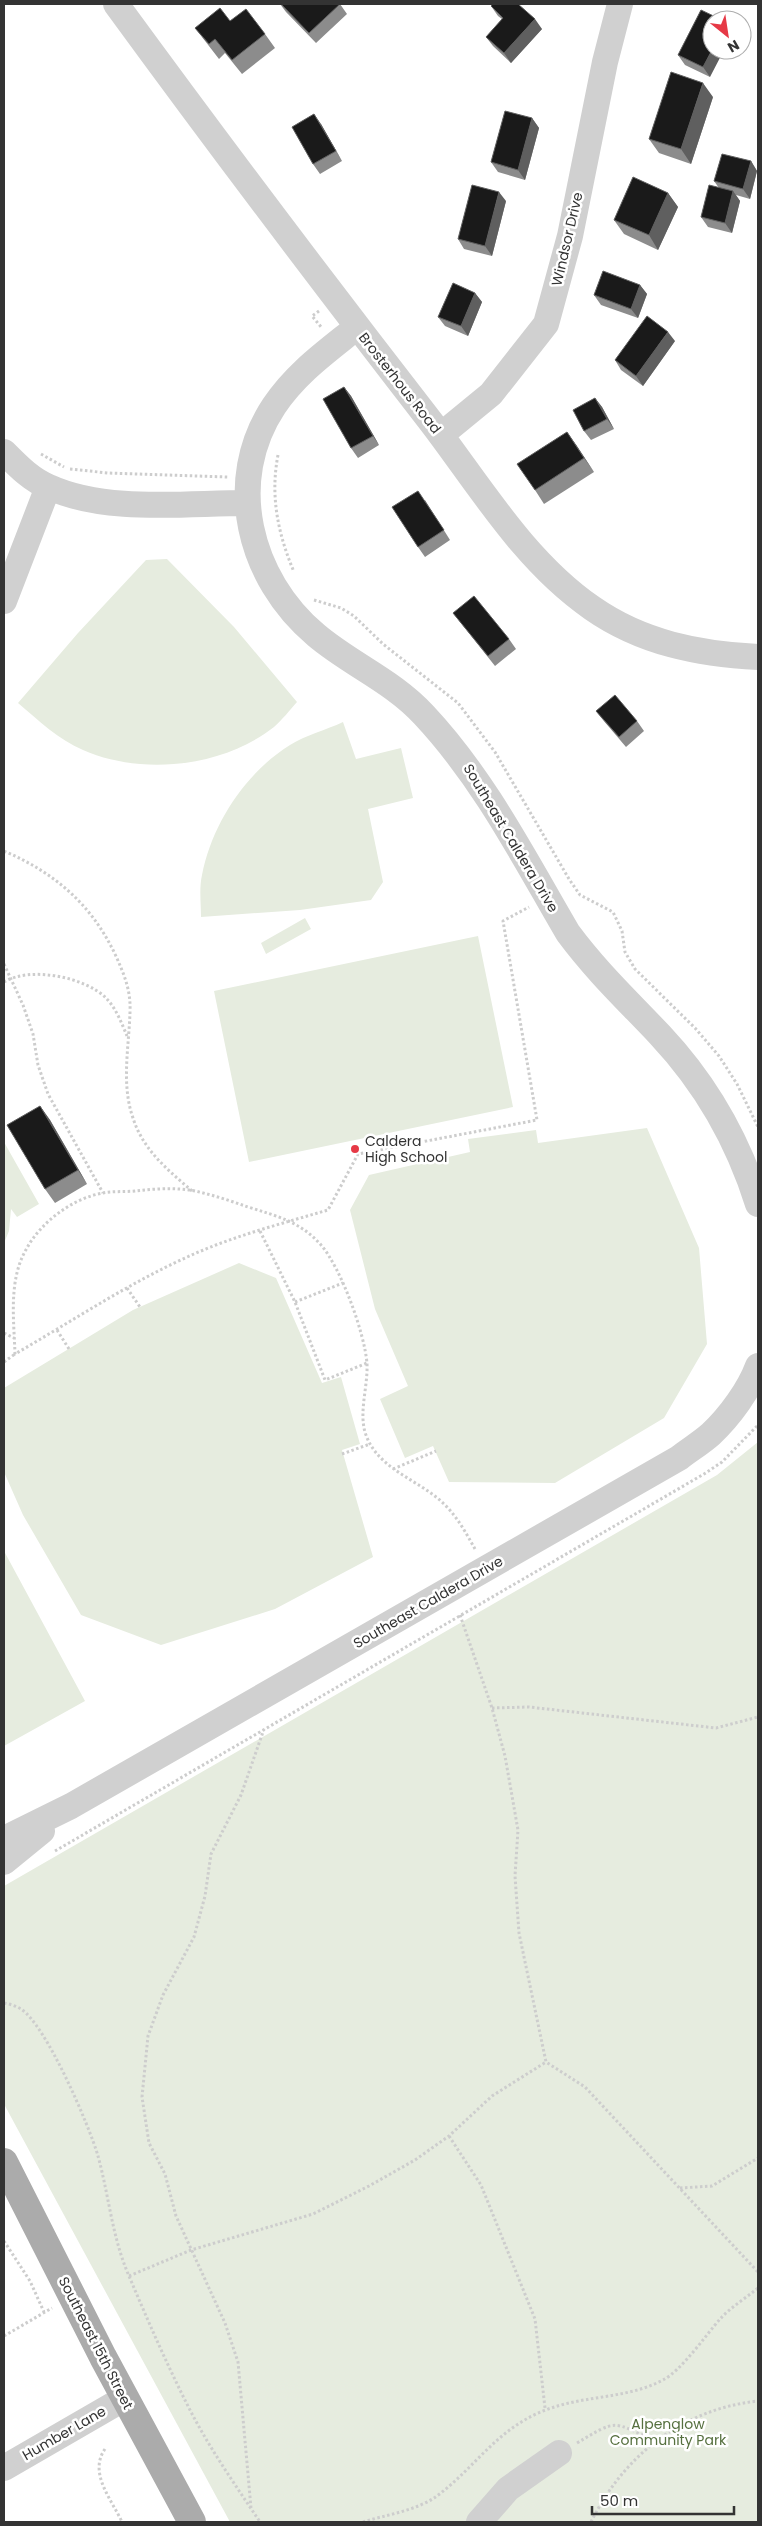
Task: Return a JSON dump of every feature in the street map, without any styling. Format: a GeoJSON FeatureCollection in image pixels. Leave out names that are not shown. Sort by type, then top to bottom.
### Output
{"type":"FeatureCollection","features":[{"type":"Feature","properties":{"kind":"main road","name":"Southeast 15th Street"},"geometry":{"type":"LineString","coordinates":[[4,2162],[125,2398],[192,2522]]}},
{"type":"Feature","properties":{"kind":"street","name":"Brosterhous Road"},"geometry":{"type":"LineString","coordinates":[[116,4],[357,328],[527,547],[558,580],[590,607],[628,630],[668,644],[712,653],[758,656]]}},
{"type":"Feature","properties":{"kind":"street","name":"Windsor Drive"},"geometry":{"type":"LineString","coordinates":[[441,435],[490,394],[546,324],[570,236],[605,62],[620,4]]}},
{"type":"Feature","properties":{"kind":"street","name":"Southeast Caldera Drive"},"geometry":{"type":"LineString","coordinates":[[357,328],[309,364],[273,408],[258,438],[247,490],[250,529],[260,557],[272,583],[288,607],[315,634],[401,693],[441,733],[464,760],[547,897],[588,960],[660,1034],[703,1088],[732,1137],[747,1170],[758,1204]]}},
{"type":"Feature","properties":{"kind":"street"},"geometry":{"type":"LineString","coordinates":[[4,452],[22,470],[48,487],[83,497],[133,504],[247,490]]}},
{"type":"Feature","properties":{"kind":"street"},"geometry":{"type":"LineString","coordinates":[[4,601],[48,487]]}},
{"type":"Feature","properties":{"kind":"street","name":"Southeast Caldera Drive"},"geometry":{"type":"LineString","coordinates":[[4,1839],[71,1806],[679,1458],[711,1434],[734,1406],[753,1378],[758,1366]]}},
{"type":"Feature","properties":{"kind":"street","name":"Southeast Caldera Drive"},"geometry":{"type":"LineString","coordinates":[[4,1862],[71,1806]]}},
{"type":"Feature","properties":{"kind":"street","name":"Humber Lane"},"geometry":{"type":"LineString","coordinates":[[4,2468],[125,2398]]}},
{"type":"Feature","properties":{"kind":"street"},"geometry":{"type":"LineString","coordinates":[[479,2522],[508,2489],[559,2453]]}},
{"type":"Feature","properties":{"kind":"path"},"geometry":{"type":"LineString","coordinates":[[334,345],[312,316],[335,298]]}},
{"type":"Feature","properties":{"kind":"path"},"geometry":{"type":"LineString","coordinates":[[280,448],[274,481],[276,516],[287,554],[297,578]]}},
{"type":"Feature","properties":{"kind":"path"},"geometry":{"type":"LineString","coordinates":[[39,453],[62,466],[78,472],[247,490]]}},
{"type":"Feature","properties":{"kind":"path"},"geometry":{"type":"LineString","coordinates":[[310,596],[341,608],[354,616],[383,644],[428,678],[463,709],[495,752],[580,895],[613,912],[622,931],[625,952],[635,969],[695,1028],[718,1056],[737,1084],[758,1127]]}},
{"type":"Feature","properties":{"kind":"path"},"geometry":{"type":"LineString","coordinates":[[4,851],[30,862],[53,878],[82,904],[104,930],[128,981],[130,1012],[127,1036],[128,1100],[138,1130],[161,1164],[192,1191]]}},
{"type":"Feature","properties":{"kind":"path"},"geometry":{"type":"LineString","coordinates":[[4,1362],[127,1288],[195,1253],[328,1210],[358,1154],[537,1120],[503,921],[547,897]]}},
{"type":"Feature","properties":{"kind":"path"},"geometry":{"type":"LineString","coordinates":[[4,964],[33,1034],[38,1065],[48,1094],[103,1193]]}},
{"type":"Feature","properties":{"kind":"path"},"geometry":{"type":"LineString","coordinates":[[4,982],[11,978],[52,975],[86,984],[107,999],[127,1036]]}},
{"type":"Feature","properties":{"kind":"path"},"geometry":{"type":"LineString","coordinates":[[15,1354],[14,1293],[19,1265],[27,1248],[54,1217],[88,1197],[103,1193],[154,1189],[192,1191],[292,1221],[312,1234],[324,1248],[352,1303],[367,1363],[363,1420],[370,1444],[382,1460],[393,1469],[422,1486],[444,1503],[460,1523],[478,1555]]}},
{"type":"Feature","properties":{"kind":"path"},"geometry":{"type":"LineString","coordinates":[[260,1231],[295,1302],[325,1380],[367,1363]]}},
{"type":"Feature","properties":{"kind":"path"},"geometry":{"type":"LineString","coordinates":[[295,1302],[343,1283]]}},
{"type":"Feature","properties":{"kind":"path"},"geometry":{"type":"LineString","coordinates":[[127,1288],[140,1307]]}},
{"type":"Feature","properties":{"kind":"path"},"geometry":{"type":"LineString","coordinates":[[57,1330],[69,1349]]}},
{"type":"Feature","properties":{"kind":"path"},"geometry":{"type":"LineString","coordinates":[[4,1333],[14,1338]]}},
{"type":"Feature","properties":{"kind":"path"},"geometry":{"type":"LineString","coordinates":[[50,1854],[704,1474],[722,1462],[758,1425]]}},
{"type":"Feature","properties":{"kind":"path"},"geometry":{"type":"LineString","coordinates":[[342,1454],[370,1444]]}},
{"type":"Feature","properties":{"kind":"path"},"geometry":{"type":"LineString","coordinates":[[393,1469],[436,1451]]}},
{"type":"Feature","properties":{"kind":"path"},"geometry":{"type":"LineString","coordinates":[[460,1615],[492,1708],[505,1756],[518,1830],[515,1876],[519,1933],[546,2062],[585,2087],[758,2272]]}},
{"type":"Feature","properties":{"kind":"path"},"geometry":{"type":"LineString","coordinates":[[492,1708],[529,1707],[716,1728],[758,1717]]}},
{"type":"Feature","properties":{"kind":"path"},"geometry":{"type":"LineString","coordinates":[[251,2508],[238,2362],[225,2323],[176,2216],[165,2174],[149,2143],[142,2098],[148,2036],[163,1995],[194,1937],[205,1896],[211,1854],[240,1795],[265,1728]]}},
{"type":"Feature","properties":{"kind":"path"},"geometry":{"type":"LineString","coordinates":[[4,2003],[22,2010],[32,2019],[70,2084],[97,2153],[109,2199],[116,2244],[129,2276],[190,2410],[260,2522]]}},
{"type":"Feature","properties":{"kind":"path"},"geometry":{"type":"LineString","coordinates":[[129,2276],[191,2250],[313,2214],[415,2160],[449,2136],[492,2096],[546,2062]]}},
{"type":"Feature","properties":{"kind":"path"},"geometry":{"type":"LineString","coordinates":[[449,2136],[481,2185],[535,2319],[545,2408]]}},
{"type":"Feature","properties":{"kind":"path"},"geometry":{"type":"LineString","coordinates":[[680,2188],[712,2186],[758,2158]]}},
{"type":"Feature","properties":{"kind":"path"},"geometry":{"type":"LineString","coordinates":[[4,2241],[30,2281],[44,2312]]}},
{"type":"Feature","properties":{"kind":"path"},"geometry":{"type":"LineString","coordinates":[[362,2522],[411,2508],[433,2498],[488,2448],[521,2422],[545,2408],[569,2401],[641,2390],[666,2379],[722,2317],[758,2288]]}},
{"type":"Feature","properties":{"kind":"path"},"geometry":{"type":"LineString","coordinates":[[4,2336],[72,2296]]}},
{"type":"Feature","properties":{"kind":"path"},"geometry":{"type":"LineString","coordinates":[[591,2522],[606,2494],[640,2454],[655,2440],[704,2414],[742,2403],[758,2401]]}},
{"type":"Feature","properties":{"kind":"path"},"geometry":{"type":"LineString","coordinates":[[559,2453],[609,2424],[618,2424],[655,2440]]}},
{"type":"Feature","properties":{"kind":"path"},"geometry":{"type":"LineString","coordinates":[[105,2449],[99,2458],[98,2469],[122,2522]]}},
{"type":"Feature","properties":{"kind":"green space"},"geometry":{"type":"Polygon","coordinates":[[[167,559],[234,627],[297,702],[274,727],[254,741],[207,759],[156,765],[131,763],[106,758],[74,746],[41,723],[18,703],[78,633],[146,560],[167,559]]]}},
{"type":"Feature","properties":{"kind":"green space"},"geometry":{"type":"Polygon","coordinates":[[[343,722],[356,759],[401,748],[413,798],[368,809],[383,882],[371,900],[300,910],[201,917],[201,885],[207,856],[222,819],[233,801],[259,770],[290,745],[309,735],[343,722]]]}},
{"type":"Feature","properties":{"kind":"green space"},"geometry":{"type":"Polygon","coordinates":[[[305,918],[311,929],[266,954],[261,943],[305,918]]]}},
{"type":"Feature","properties":{"kind":"green space"},"geometry":{"type":"Polygon","coordinates":[[[478,936],[513,1107],[249,1162],[214,991],[478,936]]]}},
{"type":"Feature","properties":{"kind":"green space"},"geometry":{"type":"Polygon","coordinates":[[[647,1128],[699,1248],[707,1344],[664,1418],[555,1483],[449,1482],[433,1446],[405,1458],[380,1399],[408,1386],[375,1309],[350,1210],[369,1175],[470,1152],[468,1139],[536,1130],[538,1143],[647,1128]]]}},
{"type":"Feature","properties":{"kind":"green space"},"geometry":{"type":"Polygon","coordinates":[[[4,1142],[39,1204],[17,1217],[11,1209],[9,1231],[4,1243],[4,1142]]]}},
{"type":"Feature","properties":{"kind":"green space"},"geometry":{"type":"Polygon","coordinates":[[[239,1263],[276,1278],[322,1383],[341,1377],[360,1444],[342,1450],[373,1557],[275,1609],[161,1645],[81,1615],[23,1515],[4,1472],[4,1388],[133,1310],[239,1263]]]}},
{"type":"Feature","properties":{"kind":"green space","name":"Alpenglow Community Park"},"geometry":{"type":"Polygon","coordinates":[[[758,1442],[758,2522],[230,2522],[4,2104],[4,1886],[717,1475],[758,1442]]]}},
{"type":"Feature","properties":{"kind":"green space"},"geometry":{"type":"Polygon","coordinates":[[[4,1551],[85,1701],[4,1746],[4,1551]]]}},
{"type":"Feature","properties":{"kind":"building"},"geometry":{"type":"Polygon","coordinates":[[[281,4],[340,4],[309,33],[281,4]]]}},
{"type":"Feature","properties":{"kind":"building"},"geometry":{"type":"Polygon","coordinates":[[[493,4],[518,4],[535,19],[504,53],[486,37],[503,18],[491,6],[493,4]]]}},
{"type":"Feature","properties":{"kind":"building"},"geometry":{"type":"Polygon","coordinates":[[[220,8],[230,21],[246,9],[265,34],[232,60],[215,39],[209,44],[195,28],[220,8]]]}},
{"type":"Feature","properties":{"kind":"building"},"geometry":{"type":"Polygon","coordinates":[[[702,10],[702,60],[707,60],[703,67],[678,55],[702,10]]]}},
{"type":"Feature","properties":{"kind":"building"},"geometry":{"type":"Polygon","coordinates":[[[671,72],[703,83],[681,149],[649,139],[671,72]]]}},
{"type":"Feature","properties":{"kind":"building"},"geometry":{"type":"Polygon","coordinates":[[[505,111],[532,118],[518,170],[491,162],[505,111]]]}},
{"type":"Feature","properties":{"kind":"building"},"geometry":{"type":"Polygon","coordinates":[[[314,114],[336,151],[313,164],[292,127],[314,114]]]}},
{"type":"Feature","properties":{"kind":"building"},"geometry":{"type":"Polygon","coordinates":[[[722,154],[751,161],[743,189],[714,181],[722,154]]]}},
{"type":"Feature","properties":{"kind":"building"},"geometry":{"type":"Polygon","coordinates":[[[633,177],[668,193],[649,235],[614,220],[633,177]]]}},
{"type":"Feature","properties":{"kind":"building"},"geometry":{"type":"Polygon","coordinates":[[[472,185],[499,192],[485,246],[458,239],[472,185]]]}},
{"type":"Feature","properties":{"kind":"building"},"geometry":{"type":"Polygon","coordinates":[[[709,185],[733,191],[725,223],[701,217],[709,185]]]}},
{"type":"Feature","properties":{"kind":"building"},"geometry":{"type":"Polygon","coordinates":[[[603,271],[640,285],[631,309],[594,295],[603,271]]]}},
{"type":"Feature","properties":{"kind":"building"},"geometry":{"type":"Polygon","coordinates":[[[453,283],[475,293],[461,326],[438,317],[453,283]]]}},
{"type":"Feature","properties":{"kind":"building"},"geometry":{"type":"Polygon","coordinates":[[[647,316],[668,332],[636,376],[615,360],[647,316]]]}},
{"type":"Feature","properties":{"kind":"building"},"geometry":{"type":"Polygon","coordinates":[[[344,387],[373,436],[351,448],[323,399],[344,387]]]}},
{"type":"Feature","properties":{"kind":"building"},"geometry":{"type":"Polygon","coordinates":[[[595,398],[607,419],[584,431],[573,410],[595,398]]]}},
{"type":"Feature","properties":{"kind":"building"},"geometry":{"type":"Polygon","coordinates":[[[567,432],[584,458],[535,490],[517,464],[567,432]]]}},
{"type":"Feature","properties":{"kind":"building"},"geometry":{"type":"Polygon","coordinates":[[[418,491],[444,530],[418,547],[392,507],[418,491]]]}},
{"type":"Feature","properties":{"kind":"building"},"geometry":{"type":"Polygon","coordinates":[[[474,596],[509,639],[488,656],[453,613],[474,596]]]}},
{"type":"Feature","properties":{"kind":"building"},"geometry":{"type":"Polygon","coordinates":[[[615,695],[637,721],[619,737],[596,711],[615,695]]]}},
{"type":"Feature","properties":{"kind":"building"},"geometry":{"type":"Polygon","coordinates":[[[40,1106],[78,1170],[45,1189],[7,1125],[40,1106]]]}},
{"type":"Feature","properties":{"kind":"place","name":"Caldera High School"},"geometry":{"type":"Point","coordinates":[355,1149]}}]}
